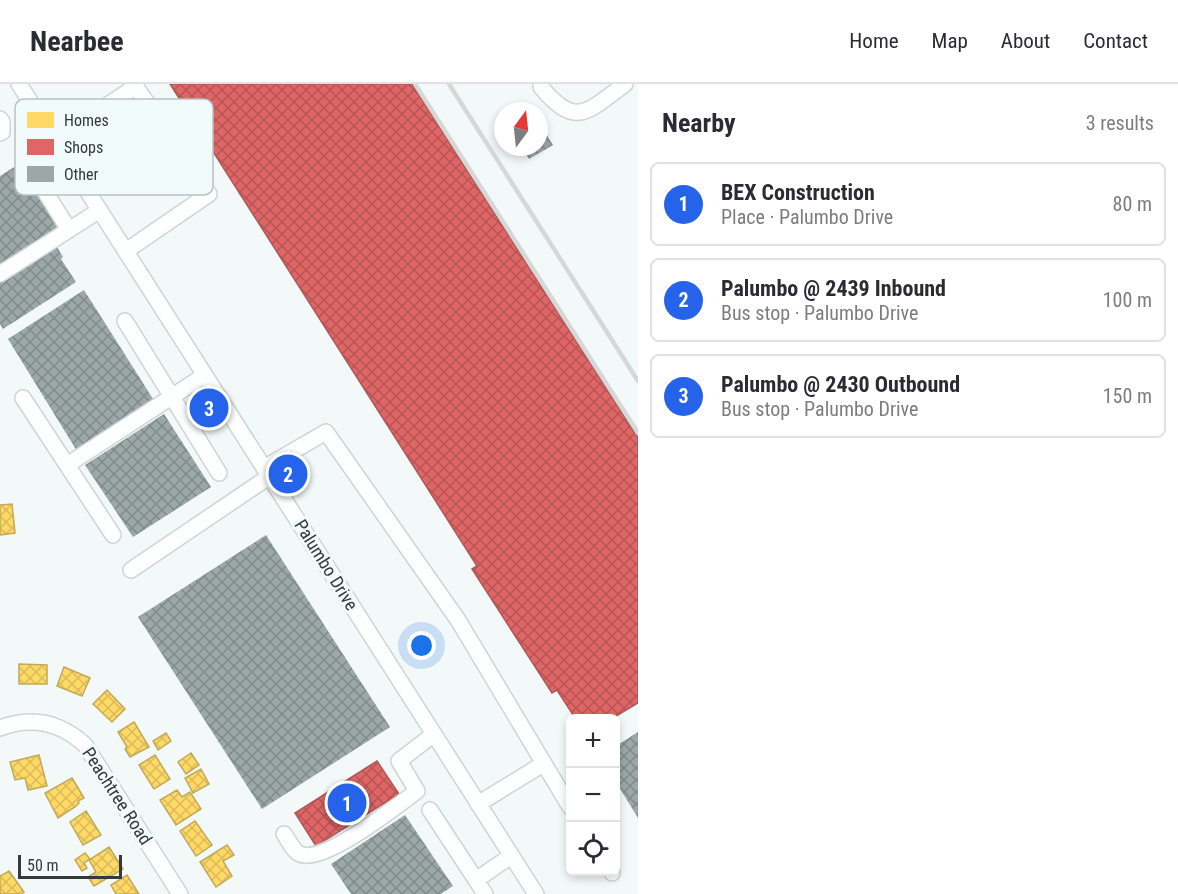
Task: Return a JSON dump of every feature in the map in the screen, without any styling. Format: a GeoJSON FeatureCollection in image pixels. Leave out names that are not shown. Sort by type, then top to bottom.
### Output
{"type":"FeatureCollection","features":[{"type":"Feature","properties":{"kind":"street","name":"Palumbo Drive"},"geometry":{"type":"LineString","coordinates":[[19,84],[29,99]]}},
{"type":"Feature","properties":{"kind":"street"},"geometry":{"type":"LineString","coordinates":[[541,87],[561,108],[579,113],[625,84]]}},
{"type":"Feature","properties":{"kind":"street"},"geometry":{"type":"LineString","coordinates":[[115,99],[135,85],[145,99]]}},
{"type":"Feature","properties":{"kind":"street"},"geometry":{"type":"LineString","coordinates":[[0,119],[2,132],[0,133]]}},
{"type":"Feature","properties":{"kind":"street"},"geometry":{"type":"LineString","coordinates":[[48,195],[69,230]]}},
{"type":"Feature","properties":{"kind":"street","name":"Palumbo Drive"},"geometry":{"type":"LineString","coordinates":[[90,195],[536,894]]}},
{"type":"Feature","properties":{"kind":"street"},"geometry":{"type":"LineString","coordinates":[[126,251],[208,195]]}},
{"type":"Feature","properties":{"kind":"street"},"geometry":{"type":"LineString","coordinates":[[0,274],[99,210]]}},
{"type":"Feature","properties":{"kind":"street"},"geometry":{"type":"LineString","coordinates":[[124,321],[219,473]]}},
{"type":"Feature","properties":{"kind":"street"},"geometry":{"type":"LineString","coordinates":[[67,465],[205,375]]}},
{"type":"Feature","properties":{"kind":"street"},"geometry":{"type":"LineString","coordinates":[[23,398],[114,535]]}},
{"type":"Feature","properties":{"kind":"street"},"geometry":{"type":"LineString","coordinates":[[131,570],[326,432],[458,620],[566,801]]}},
{"type":"Feature","properties":{"kind":"street","name":"Peachtree Road"},"geometry":{"type":"LineString","coordinates":[[0,728],[37,721],[53,724],[75,736],[85,745],[180,894]]}},
{"type":"Feature","properties":{"kind":"street"},"geometry":{"type":"LineString","coordinates":[[284,834],[298,853],[308,856],[318,855],[361,832],[417,791],[399,761],[434,734]]}},
{"type":"Feature","properties":{"kind":"street"},"geometry":{"type":"LineString","coordinates":[[478,804],[543,764]]}},
{"type":"Feature","properties":{"kind":"street"},"geometry":{"type":"LineString","coordinates":[[430,810],[484,894]]}},
{"type":"Feature","properties":{"kind":"street"},"geometry":{"type":"LineString","coordinates":[[476,880],[511,856]]}},
{"type":"Feature","properties":{"kind":"building: Homes"},"geometry":{"type":"Polygon","coordinates":[[[12,504],[15,533],[0,535],[0,505],[12,504]]]}},
{"type":"Feature","properties":{"kind":"building: Homes"},"geometry":{"type":"Polygon","coordinates":[[[19,664],[47,665],[47,684],[19,684],[19,664]]]}},
{"type":"Feature","properties":{"kind":"building: Homes"},"geometry":{"type":"Polygon","coordinates":[[[64,667],[90,678],[82,696],[57,686],[64,667]]]}},
{"type":"Feature","properties":{"kind":"building: Homes"},"geometry":{"type":"Polygon","coordinates":[[[107,690],[125,709],[112,722],[93,704],[107,690]]]}},
{"type":"Feature","properties":{"kind":"building: Homes"},"geometry":{"type":"Polygon","coordinates":[[[134,722],[149,747],[130,757],[118,732],[134,722]]]}},
{"type":"Feature","properties":{"kind":"building: Homes"},"geometry":{"type":"Polygon","coordinates":[[[166,733],[171,741],[158,750],[153,741],[166,733]]]}},
{"type":"Feature","properties":{"kind":"building: Homes"},"geometry":{"type":"Polygon","coordinates":[[[191,753],[199,765],[186,774],[178,762],[191,753]]]}},
{"type":"Feature","properties":{"kind":"building: Homes"},"geometry":{"type":"Polygon","coordinates":[[[39,755],[47,786],[28,790],[25,778],[15,780],[10,762],[39,755]]]}},
{"type":"Feature","properties":{"kind":"building: Homes"},"geometry":{"type":"Polygon","coordinates":[[[155,755],[170,779],[154,789],[139,765],[155,755]]]}},
{"type":"Feature","properties":{"kind":"building: Homes"},"geometry":{"type":"Polygon","coordinates":[[[201,769],[209,784],[193,793],[185,778],[201,769]]]}},
{"type":"Feature","properties":{"kind":"building: Homes"},"geometry":{"type":"Polygon","coordinates":[[[72,778],[84,798],[58,818],[45,793],[72,778]]]}},
{"type":"Feature","properties":{"kind":"building: Homes"},"geometry":{"type":"Polygon","coordinates":[[[177,790],[182,797],[190,792],[201,809],[176,825],[160,800],[177,790]]]}},
{"type":"Feature","properties":{"kind":"building: Homes"},"geometry":{"type":"Polygon","coordinates":[[[86,811],[101,835],[83,845],[70,822],[86,811]]]}},
{"type":"Feature","properties":{"kind":"building: Homes"},"geometry":{"type":"Polygon","coordinates":[[[195,821],[212,845],[196,856],[180,831],[195,821]]]}},
{"type":"Feature","properties":{"kind":"building: Homes"},"geometry":{"type":"Polygon","coordinates":[[[227,845],[234,855],[223,861],[232,876],[216,887],[200,862],[227,845]]]}},
{"type":"Feature","properties":{"kind":"building: Homes"},"geometry":{"type":"Polygon","coordinates":[[[109,847],[123,869],[94,886],[88,877],[96,872],[89,860],[109,847]]]}},
{"type":"Feature","properties":{"kind":"building: Homes"},"geometry":{"type":"Polygon","coordinates":[[[85,853],[90,859],[84,863],[87,868],[82,871],[75,860],[85,853]]]}},
{"type":"Feature","properties":{"kind":"building: Homes"},"geometry":{"type":"Polygon","coordinates":[[[9,871],[24,892],[21,894],[1,894],[0,876],[9,871]]]}},
{"type":"Feature","properties":{"kind":"building: Homes"},"geometry":{"type":"Polygon","coordinates":[[[127,875],[139,894],[116,894],[111,885],[127,875]]]}},
{"type":"Feature","properties":{"kind":"building: Shops"},"geometry":{"type":"Polygon","coordinates":[[[170,84],[412,84],[638,438],[638,703],[620,714],[572,714],[557,690],[552,693],[472,569],[477,566],[213,152],[213,99],[180,99],[170,84]]]}},
{"type":"Feature","properties":{"kind":"building: Shops"},"geometry":{"type":"Polygon","coordinates":[[[377,761],[399,794],[316,846],[295,813],[377,761]]]}},
{"type":"Feature","properties":{"kind":"building: Other"},"geometry":{"type":"Polygon","coordinates":[[[548,137],[553,145],[548,148],[548,137]]]}},
{"type":"Feature","properties":{"kind":"building: Other"},"geometry":{"type":"Polygon","coordinates":[[[15,167],[15,195],[39,195],[59,226],[0,265],[0,176],[15,167]]]}},
{"type":"Feature","properties":{"kind":"building: Other"},"geometry":{"type":"Polygon","coordinates":[[[57,247],[63,257],[61,259],[76,282],[3,329],[0,324],[0,282],[57,247]]]}},
{"type":"Feature","properties":{"kind":"building: Other"},"geometry":{"type":"Polygon","coordinates":[[[84,290],[155,402],[77,451],[8,339],[84,290]]]}},
{"type":"Feature","properties":{"kind":"building: Other"},"geometry":{"type":"Polygon","coordinates":[[[164,414],[211,487],[133,537],[85,465],[164,414]]]}},
{"type":"Feature","properties":{"kind":"building: Other"},"geometry":{"type":"Polygon","coordinates":[[[266,535],[390,727],[262,809],[138,617],[266,535]]]}},
{"type":"Feature","properties":{"kind":"building: Other"},"geometry":{"type":"Polygon","coordinates":[[[638,732],[638,818],[620,789],[620,743],[638,732]]]}},
{"type":"Feature","properties":{"kind":"building: Other"},"geometry":{"type":"Polygon","coordinates":[[[405,815],[453,886],[441,894],[351,894],[331,864],[405,815]]]}},
{"type":"Feature","properties":{"kind":"railway"},"geometry":{"type":"LineString","coordinates":[[415,84],[638,433]]}},
{"type":"Feature","properties":{"kind":"railway"},"geometry":{"type":"LineString","coordinates":[[449,84],[638,381]]}},
{"type":"Feature","properties":{"kind":"place","name":"Palumbo @ 2430 Outbound"},"geometry":{"type":"Point","coordinates":[209,408]}},
{"type":"Feature","properties":{"kind":"place","name":"Palumbo @ 2439 Inbound"},"geometry":{"type":"Point","coordinates":[288,474]}},
{"type":"Feature","properties":{"kind":"place","name":"BEX Construction"},"geometry":{"type":"Point","coordinates":[347,803]}}]}
